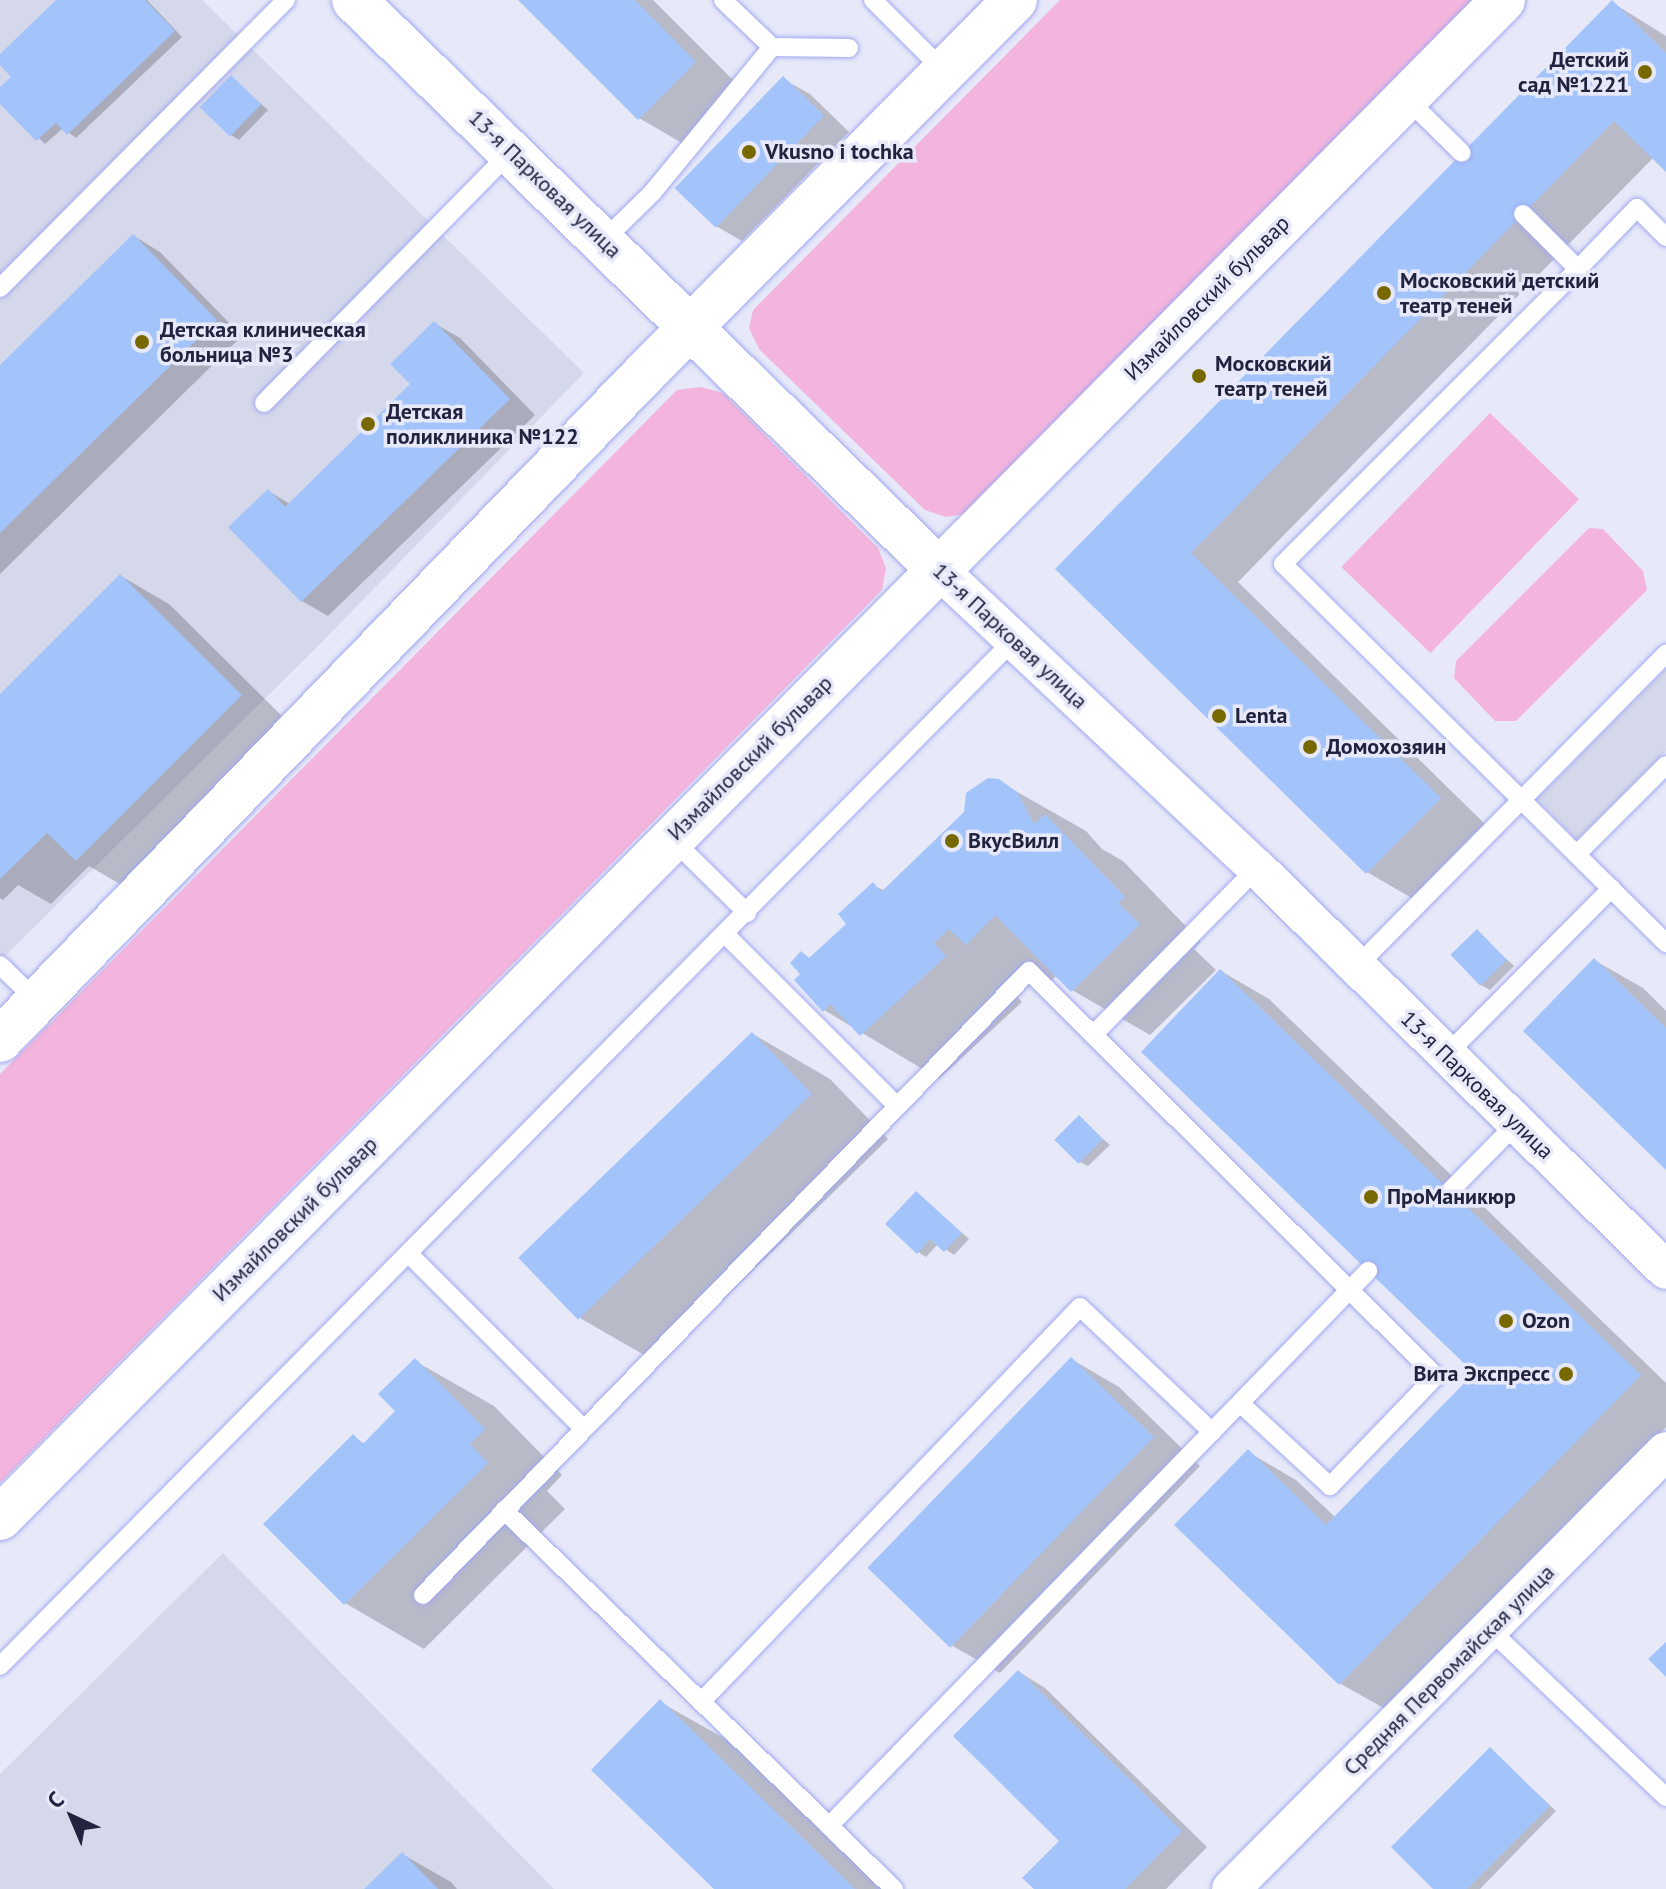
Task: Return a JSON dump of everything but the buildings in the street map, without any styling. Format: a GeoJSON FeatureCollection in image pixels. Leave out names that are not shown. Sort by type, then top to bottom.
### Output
{"type":"FeatureCollection","features":[{"type":"Feature","properties":{"kind":"street","name":"13-я Парковая улица"},"geometry":{"type":"LineString","coordinates":[[354,0],[937,568],[1257,868],[1666,1270]]}},
{"type":"Feature","properties":{"kind":"street"},"geometry":{"type":"LineString","coordinates":[[0,1040],[691,326],[1015,0]]}},
{"type":"Feature","properties":{"kind":"street","name":"Измайловский бульвар"},"geometry":{"type":"LineString","coordinates":[[0,1518],[937,568],[1503,0]]}},
{"type":"Feature","properties":{"kind":"street","name":"Средняя Первомайская улица"},"geometry":{"type":"LineString","coordinates":[[1231,1889],[1666,1451]]}},
{"type":"Feature","properties":{"kind":"lane"},"geometry":{"type":"LineString","coordinates":[[0,288],[286,0]]}},
{"type":"Feature","properties":{"kind":"lane"},"geometry":{"type":"LineString","coordinates":[[723,0],[772,47],[849,48]]}},
{"type":"Feature","properties":{"kind":"lane"},"geometry":{"type":"LineString","coordinates":[[873,0],[944,71]]}},
{"type":"Feature","properties":{"kind":"lane"},"geometry":{"type":"LineString","coordinates":[[603,241],[652,193],[772,47]]}},
{"type":"Feature","properties":{"kind":"lane"},"geometry":{"type":"LineString","coordinates":[[1406,98],[1462,153]]}},
{"type":"Feature","properties":{"kind":"lane"},"geometry":{"type":"LineString","coordinates":[[264,403],[511,152]]}},
{"type":"Feature","properties":{"kind":"lane"},"geometry":{"type":"LineString","coordinates":[[1666,237],[1637,208],[1283,564],[1522,797],[1666,943]]}},
{"type":"Feature","properties":{"kind":"lane"},"geometry":{"type":"LineString","coordinates":[[1523,214],[1578,269]]}},
{"type":"Feature","properties":{"kind":"lane"},"geometry":{"type":"LineString","coordinates":[[0,1666],[726,935],[1014,640]]}},
{"type":"Feature","properties":{"kind":"lane"},"geometry":{"type":"LineString","coordinates":[[1356,967],[1666,654]]}},
{"type":"Feature","properties":{"kind":"lane"},"geometry":{"type":"LineString","coordinates":[[1578,853],[1666,765]]}},
{"type":"Feature","properties":{"kind":"lane"},"geometry":{"type":"LineString","coordinates":[[671,838],[747,913]]}},
{"type":"Feature","properties":{"kind":"lane"},"geometry":{"type":"LineString","coordinates":[[1093,1035],[1257,868]]}},
{"type":"Feature","properties":{"kind":"lane"},"geometry":{"type":"LineString","coordinates":[[1446,1055],[1612,888]]}},
{"type":"Feature","properties":{"kind":"lane"},"geometry":{"type":"LineString","coordinates":[[726,935],[897,1106]]}},
{"type":"Feature","properties":{"kind":"lane"},"geometry":{"type":"LineString","coordinates":[[0,965],[38,1002]]}},
{"type":"Feature","properties":{"kind":"lane"},"geometry":{"type":"LineString","coordinates":[[423,1595],[455,1574],[504,1510],[1029,971],[1348,1292],[1436,1376],[1330,1486],[1240,1403]]}},
{"type":"Feature","properties":{"kind":"lane"},"geometry":{"type":"LineString","coordinates":[[1450,1191],[1516,1124]]}},
{"type":"Feature","properties":{"kind":"lane"},"geometry":{"type":"LineString","coordinates":[[409,1254],[583,1428]]}},
{"type":"Feature","properties":{"kind":"lane"},"geometry":{"type":"LineString","coordinates":[[829,1826],[1368,1271]]}},
{"type":"Feature","properties":{"kind":"lane"},"geometry":{"type":"LineString","coordinates":[[701,1702],[1080,1307],[1212,1432]]}},
{"type":"Feature","properties":{"kind":"lane"},"geometry":{"type":"LineString","coordinates":[[504,1510],[894,1889]]}},
{"type":"Feature","properties":{"kind":"lane"},"geometry":{"type":"LineString","coordinates":[[1490,1630],[1666,1797]]}},
{"type":"Feature","properties":{"kind":"shaded area"},"geometry":{"type":"Polygon","coordinates":[[[0,0],[202,0],[584,373],[319,645],[0,961],[0,0]]]}},
{"type":"Feature","properties":{"kind":"shaded area"},"geometry":{"type":"Polygon","coordinates":[[[1060,0],[1472,0],[965,514],[946,517],[925,510],[759,349],[749,328],[753,310],[1060,0]]]}},
{"type":"Feature","properties":{"kind":"shaded area"},"geometry":{"type":"Polygon","coordinates":[[[701,387],[723,393],[878,548],[886,568],[882,590],[0,1483],[0,1074],[677,390],[701,387]]]}},
{"type":"Feature","properties":{"kind":"shaded area"},"geometry":{"type":"Polygon","coordinates":[[[1490,413],[1579,499],[1431,653],[1341,567],[1490,413]]]}},
{"type":"Feature","properties":{"kind":"shaded area"},"geometry":{"type":"Polygon","coordinates":[[[1589,528],[1603,529],[1643,571],[1647,590],[1516,721],[1495,721],[1454,678],[1456,661],[1589,528]]]}},
{"type":"Feature","properties":{"kind":"shaded area"},"geometry":{"type":"Polygon","coordinates":[[[1666,669],[1666,751],[1577,840],[1537,799],[1666,669]]]}},
{"type":"Feature","properties":{"kind":"shaded area"},"geometry":{"type":"Polygon","coordinates":[[[223,1553],[554,1889],[0,1889],[0,1774],[223,1553]]]}},
{"type":"Feature","properties":{"kind":"place","name":"Детский сад №1221"},"geometry":{"type":"Point","coordinates":[1645,72]}},
{"type":"Feature","properties":{"kind":"place","name":"Vkusno i tochka"},"geometry":{"type":"Point","coordinates":[749,152]}},
{"type":"Feature","properties":{"kind":"place","name":"Московский детский театр теней"},"geometry":{"type":"Point","coordinates":[1384,293]}},
{"type":"Feature","properties":{"kind":"place","name":"Детская клиническая больница №3"},"geometry":{"type":"Point","coordinates":[142,342]}},
{"type":"Feature","properties":{"kind":"place","name":"Московский театр теней"},"geometry":{"type":"Point","coordinates":[1199,376]}},
{"type":"Feature","properties":{"kind":"place","name":"Детская поликлиника №122"},"geometry":{"type":"Point","coordinates":[368,424]}},
{"type":"Feature","properties":{"kind":"place","name":"Lenta"},"geometry":{"type":"Point","coordinates":[1219,716]}},
{"type":"Feature","properties":{"kind":"place","name":"Домохозяин"},"geometry":{"type":"Point","coordinates":[1310,747]}},
{"type":"Feature","properties":{"kind":"place","name":"ВкусВилл"},"geometry":{"type":"Point","coordinates":[952,841]}},
{"type":"Feature","properties":{"kind":"place","name":"ПроМаникюр"},"geometry":{"type":"Point","coordinates":[1371,1197]}},
{"type":"Feature","properties":{"kind":"place","name":"Ozon"},"geometry":{"type":"Point","coordinates":[1506,1321]}},
{"type":"Feature","properties":{"kind":"place","name":"Вита Экспресс"},"geometry":{"type":"Point","coordinates":[1566,1374]}}]}
